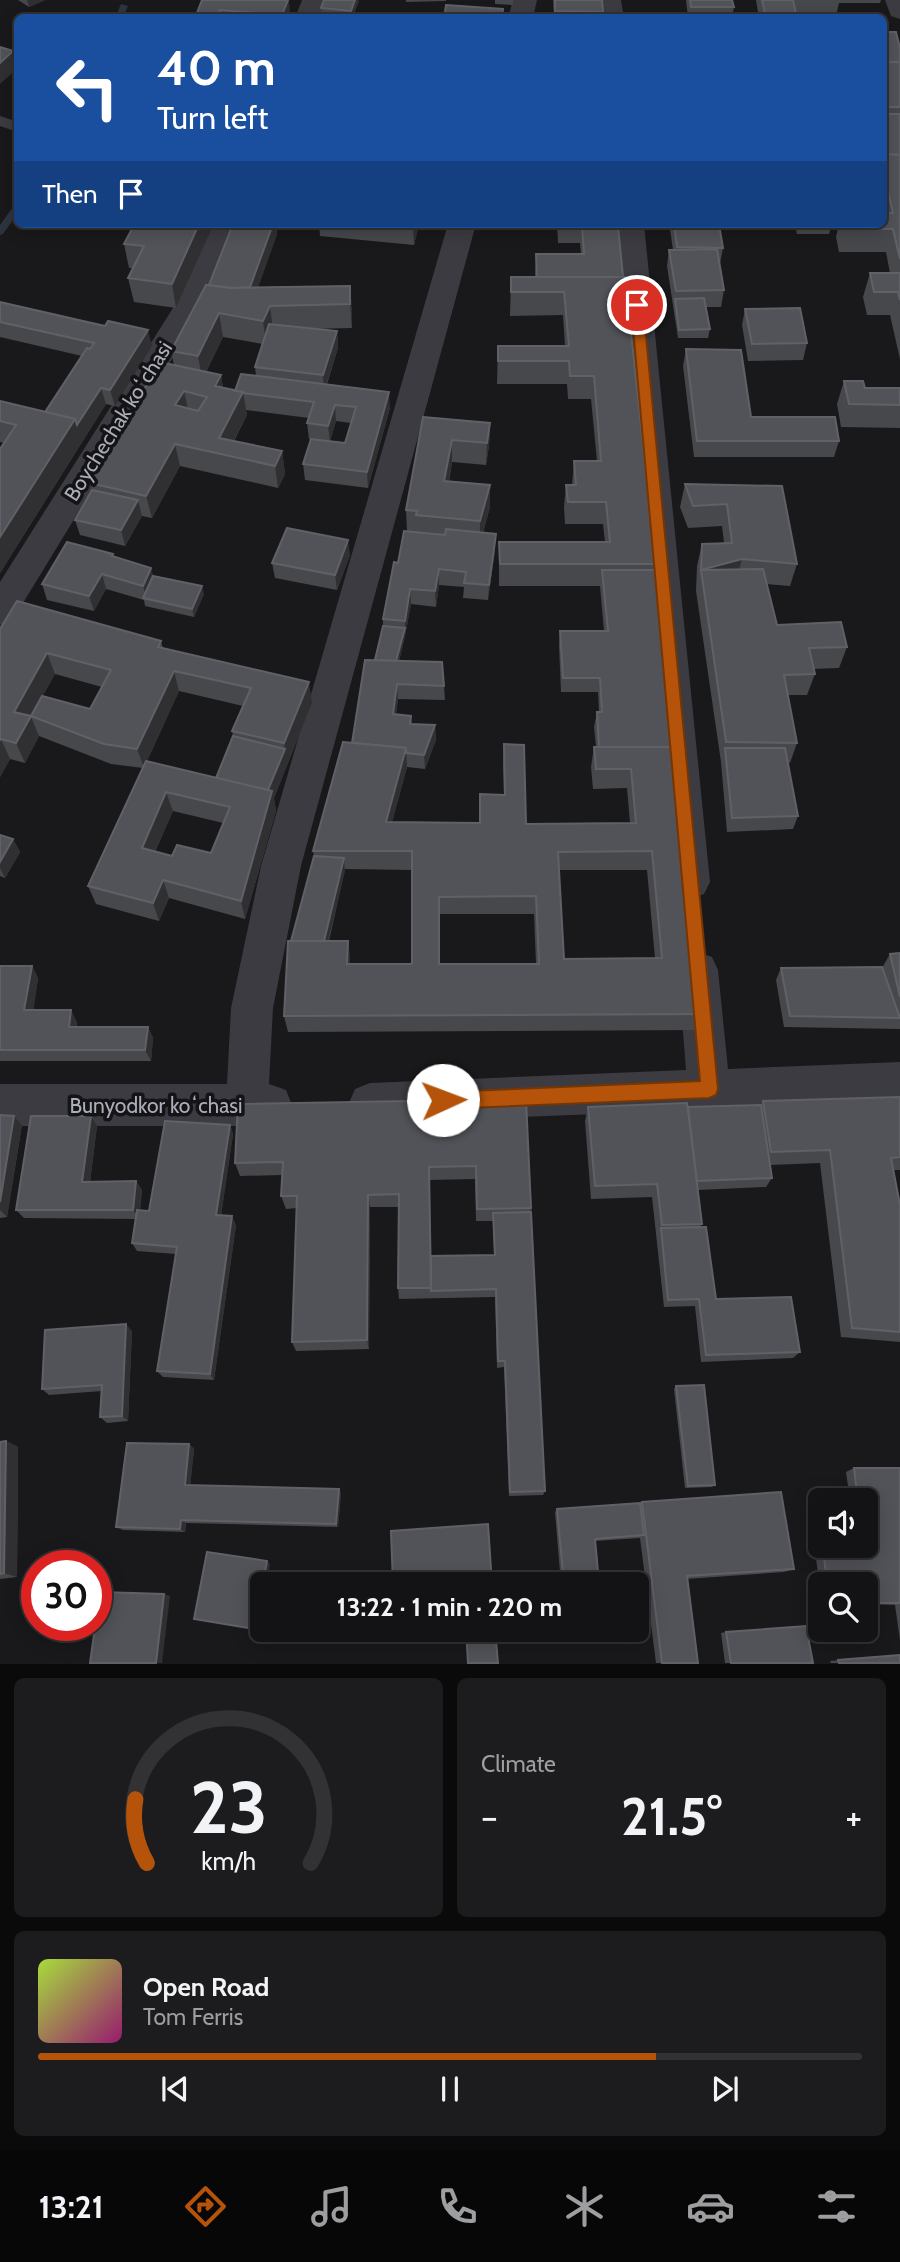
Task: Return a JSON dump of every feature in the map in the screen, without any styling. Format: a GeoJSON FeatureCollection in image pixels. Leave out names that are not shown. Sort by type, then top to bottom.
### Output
{"type":"FeatureCollection","features":[{"type":"Feature","properties":{"kind":"street"},"geometry":{"type":"LineString","coordinates":[[897,0],[900,10]]}},
{"type":"Feature","properties":{"kind":"street","name":"Boychechak koʻchasi"},"geometry":{"type":"LineString","coordinates":[[0,611],[188,308],[220,228]]}},
{"type":"Feature","properties":{"kind":"street"},"geometry":{"type":"LineString","coordinates":[[247,1105],[252,1008],[281,866],[461,228]]}},
{"type":"Feature","properties":{"kind":"street"},"geometry":{"type":"LineString","coordinates":[[630,228],[709,1089]]}},
{"type":"Feature","properties":{"kind":"street","name":"Bunyodkor koʻchasi"},"geometry":{"type":"LineString","coordinates":[[0,1105],[324,1105],[900,1082]]}},
{"type":"Feature","properties":{"kind":"building"},"geometry":{"type":"Polygon","coordinates":[[[202,0],[288,0],[282,14],[220,10],[218,14],[197,14],[202,0]]]}},
{"type":"Feature","properties":{"kind":"building"},"geometry":{"type":"Polygon","coordinates":[[[324,0],[355,0],[351,11],[321,8],[324,0]]]}},
{"type":"Feature","properties":{"kind":"building"},"geometry":{"type":"Polygon","coordinates":[[[555,0],[602,0],[603,12],[555,11],[555,0]]]}},
{"type":"Feature","properties":{"kind":"building"},"geometry":{"type":"Polygon","coordinates":[[[690,0],[732,0],[734,7],[691,7],[690,0]]]}},
{"type":"Feature","properties":{"kind":"building"},"geometry":{"type":"Polygon","coordinates":[[[762,0],[793,0],[796,14],[765,14],[762,0]]]}},
{"type":"Feature","properties":{"kind":"building"},"geometry":{"type":"Polygon","coordinates":[[[446,5],[503,9],[502,14],[445,14],[446,5]]]}},
{"type":"Feature","properties":{"kind":"building"},"geometry":{"type":"Polygon","coordinates":[[[887,32],[896,32],[900,62],[887,62],[887,32]]]}},
{"type":"Feature","properties":{"kind":"building"},"geometry":{"type":"Polygon","coordinates":[[[0,47],[13,51],[0,63],[0,47]]]}},
{"type":"Feature","properties":{"kind":"building"},"geometry":{"type":"Polygon","coordinates":[[[887,62],[900,62],[900,107],[887,107],[887,62]]]}},
{"type":"Feature","properties":{"kind":"building"},"geometry":{"type":"Polygon","coordinates":[[[887,114],[900,114],[900,155],[887,154],[887,114]]]}},
{"type":"Feature","properties":{"kind":"building"},"geometry":{"type":"Polygon","coordinates":[[[887,154],[900,155],[900,259],[893,229],[845,228],[887,228],[887,213],[893,213],[887,187],[887,154]]]}},
{"type":"Feature","properties":{"kind":"building"},"geometry":{"type":"Polygon","coordinates":[[[132,228],[197,228],[172,284],[128,278],[144,246],[124,244],[132,228]]]}},
{"type":"Feature","properties":{"kind":"building"},"geometry":{"type":"Polygon","coordinates":[[[231,228],[272,228],[250,287],[209,285],[231,228]]]}},
{"type":"Feature","properties":{"kind":"building"},"geometry":{"type":"Polygon","coordinates":[[[582,228],[618,228],[623,277],[537,277],[536,254],[584,254],[582,228]]]}},
{"type":"Feature","properties":{"kind":"building"},"geometry":{"type":"Polygon","coordinates":[[[675,228],[720,228],[723,248],[677,247],[675,228]]]}},
{"type":"Feature","properties":{"kind":"building"},"geometry":{"type":"Polygon","coordinates":[[[717,249],[724,290],[676,291],[669,250],[717,249]]]}},
{"type":"Feature","properties":{"kind":"building"},"geometry":{"type":"Polygon","coordinates":[[[870,273],[900,273],[900,300],[898,292],[874,292],[870,273]]]}},
{"type":"Feature","properties":{"kind":"building"},"geometry":{"type":"Polygon","coordinates":[[[511,277],[625,277],[656,564],[500,564],[499,542],[610,542],[606,502],[568,502],[566,485],[576,485],[574,461],[601,461],[594,376],[570,376],[569,361],[498,361],[498,346],[569,346],[564,292],[511,292],[511,277]]]}},
{"type":"Feature","properties":{"kind":"building"},"geometry":{"type":"Polygon","coordinates":[[[206,285],[231,288],[350,286],[350,304],[270,306],[263,321],[219,313],[198,356],[171,351],[206,285]]]}},
{"type":"Feature","properties":{"kind":"building"},"geometry":{"type":"Polygon","coordinates":[[[704,298],[710,329],[679,330],[675,299],[704,298]]]}},
{"type":"Feature","properties":{"kind":"building"},"geometry":{"type":"Polygon","coordinates":[[[0,302],[105,326],[108,321],[148,330],[110,390],[101,388],[77,425],[75,419],[45,412],[87,348],[90,349],[94,343],[0,322],[0,302]]]}},
{"type":"Feature","properties":{"kind":"building"},"geometry":{"type":"Polygon","coordinates":[[[800,308],[807,343],[752,344],[745,309],[800,308]]]}},
{"type":"Feature","properties":{"kind":"building"},"geometry":{"type":"Polygon","coordinates":[[[269,324],[337,331],[323,375],[255,367],[269,324]]]}},
{"type":"Feature","properties":{"kind":"building"},"geometry":{"type":"Polygon","coordinates":[[[686,349],[741,350],[751,417],[835,417],[839,441],[697,441],[686,349]]]}},
{"type":"Feature","properties":{"kind":"building"},"geometry":{"type":"Polygon","coordinates":[[[160,362],[221,375],[215,386],[243,392],[219,438],[282,451],[275,466],[175,444],[146,496],[90,483],[160,362]],[[184,391],[175,405],[198,411],[207,397],[184,391]]]}},
{"type":"Feature","properties":{"kind":"building"},"geometry":{"type":"Polygon","coordinates":[[[241,374],[389,392],[367,472],[303,464],[311,439],[345,443],[356,407],[335,405],[328,426],[307,423],[314,402],[235,391],[241,374]]]}},
{"type":"Feature","properties":{"kind":"building"},"geometry":{"type":"Polygon","coordinates":[[[844,381],[863,381],[865,388],[900,388],[900,405],[849,404],[844,381]]]}},
{"type":"Feature","properties":{"kind":"building"},"geometry":{"type":"Polygon","coordinates":[[[0,401],[75,419],[0,537],[0,449],[16,425],[0,421],[0,401]]]}},
{"type":"Feature","properties":{"kind":"building"},"geometry":{"type":"Polygon","coordinates":[[[423,417],[490,423],[487,443],[452,440],[444,481],[490,485],[480,521],[416,515],[417,511],[406,510],[423,417]]]}},
{"type":"Feature","properties":{"kind":"building"},"geometry":{"type":"Polygon","coordinates":[[[685,484],[782,486],[797,564],[742,559],[701,570],[702,544],[732,543],[727,504],[693,506],[685,484]]]}},
{"type":"Feature","properties":{"kind":"building"},"geometry":{"type":"Polygon","coordinates":[[[92,490],[138,500],[121,530],[75,520],[92,490]]]}},
{"type":"Feature","properties":{"kind":"building"},"geometry":{"type":"Polygon","coordinates":[[[287,528],[348,540],[335,575],[272,563],[287,528]]]}},
{"type":"Feature","properties":{"kind":"building"},"geometry":{"type":"Polygon","coordinates":[[[446,529],[496,534],[489,585],[464,583],[466,572],[439,569],[435,591],[410,589],[405,621],[383,619],[394,562],[398,563],[404,531],[445,535],[446,529]]]}},
{"type":"Feature","properties":{"kind":"building"},"geometry":{"type":"Polygon","coordinates":[[[67,542],[113,554],[112,556],[151,568],[143,586],[102,574],[89,596],[42,584],[67,542]]]}},
{"type":"Feature","properties":{"kind":"building"},"geometry":{"type":"Polygon","coordinates":[[[763,569],[777,625],[841,622],[847,647],[809,648],[815,674],[784,675],[797,743],[726,742],[701,570],[763,569]]]}},
{"type":"Feature","properties":{"kind":"building"},"geometry":{"type":"Polygon","coordinates":[[[602,570],[655,570],[674,747],[599,747],[597,712],[602,712],[600,678],[563,678],[560,631],[608,631],[602,570]]]}},
{"type":"Feature","properties":{"kind":"building"},"geometry":{"type":"Polygon","coordinates":[[[153,576],[202,586],[192,609],[143,598],[153,576]]]}},
{"type":"Feature","properties":{"kind":"building"},"geometry":{"type":"Polygon","coordinates":[[[17,601],[161,641],[158,647],[309,682],[284,743],[232,731],[251,688],[174,671],[137,749],[104,744],[31,716],[16,743],[0,740],[0,629],[17,601]],[[47,653],[14,712],[31,716],[42,696],[90,709],[111,670],[47,653]]]}},
{"type":"Feature","properties":{"kind":"building"},"geometry":{"type":"Polygon","coordinates":[[[383,626],[405,628],[396,661],[375,660],[383,626]]]}},
{"type":"Feature","properties":{"kind":"building"},"geometry":{"type":"Polygon","coordinates":[[[365,660],[442,662],[444,686],[397,684],[393,714],[411,716],[410,724],[435,725],[424,755],[406,753],[406,748],[352,743],[365,660]]]}},
{"type":"Feature","properties":{"kind":"building"},"geometry":{"type":"Polygon","coordinates":[[[233,736],[285,749],[268,790],[216,778],[233,736]]]}},
{"type":"Feature","properties":{"kind":"building"},"geometry":{"type":"Polygon","coordinates":[[[343,742],[406,748],[386,822],[480,823],[480,794],[505,795],[504,744],[524,745],[526,824],[636,823],[631,769],[596,769],[594,747],[676,747],[706,1014],[284,1016],[288,941],[348,941],[347,964],[412,964],[412,851],[313,851],[343,742]],[[652,851],[558,852],[564,959],[662,958],[652,851]],[[536,896],[439,897],[439,964],[539,964],[536,896]]]}},
{"type":"Feature","properties":{"kind":"building"},"geometry":{"type":"Polygon","coordinates":[[[725,748],[785,748],[798,816],[732,818],[725,748]]]}},
{"type":"Feature","properties":{"kind":"building"},"geometry":{"type":"Polygon","coordinates":[[[146,761],[272,791],[241,901],[163,880],[153,903],[88,886],[146,761]],[[166,792],[142,848],[172,856],[177,845],[211,853],[230,807],[166,792]]]}},
{"type":"Feature","properties":{"kind":"building"},"geometry":{"type":"Polygon","coordinates":[[[0,835],[13,839],[0,862],[0,835]]]}},
{"type":"Feature","properties":{"kind":"building"},"geometry":{"type":"Polygon","coordinates":[[[314,856],[344,858],[324,941],[291,941],[314,856]]]}},
{"type":"Feature","properties":{"kind":"building"},"geometry":{"type":"Polygon","coordinates":[[[900,953],[900,997],[890,954],[900,953]]]}},
{"type":"Feature","properties":{"kind":"building"},"geometry":{"type":"Polygon","coordinates":[[[0,966],[32,966],[24,1010],[71,1010],[69,1027],[148,1027],[145,1050],[0,1050],[0,966]]]}},
{"type":"Feature","properties":{"kind":"building"},"geometry":{"type":"Polygon","coordinates":[[[882,967],[900,1018],[790,1016],[781,968],[882,967]]]}},
{"type":"Feature","properties":{"kind":"building"},"geometry":{"type":"Polygon","coordinates":[[[900,1097],[900,1157],[891,1158],[900,1205],[900,1332],[852,1328],[830,1150],[771,1152],[763,1101],[900,1097]]]}},
{"type":"Feature","properties":{"kind":"building"},"geometry":{"type":"Polygon","coordinates":[[[526,1099],[531,1208],[477,1209],[476,1166],[429,1167],[431,1288],[398,1288],[399,1194],[368,1195],[367,1340],[292,1342],[297,1196],[281,1196],[283,1162],[235,1163],[238,1104],[526,1099]]]}},
{"type":"Feature","properties":{"kind":"building"},"geometry":{"type":"Polygon","coordinates":[[[687,1103],[702,1224],[662,1225],[657,1184],[595,1186],[588,1107],[687,1103]]]}},
{"type":"Feature","properties":{"kind":"building"},"geometry":{"type":"Polygon","coordinates":[[[761,1105],[772,1178],[697,1181],[688,1107],[761,1105]]]}},
{"type":"Feature","properties":{"kind":"building"},"geometry":{"type":"Polygon","coordinates":[[[0,1115],[14,1116],[0,1202],[0,1115]]]}},
{"type":"Feature","properties":{"kind":"building"},"geometry":{"type":"Polygon","coordinates":[[[31,1116],[91,1116],[82,1182],[136,1181],[133,1210],[16,1210],[31,1116]]]}},
{"type":"Feature","properties":{"kind":"building"},"geometry":{"type":"Polygon","coordinates":[[[165,1121],[230,1125],[216,1215],[232,1216],[210,1374],[157,1371],[177,1247],[132,1243],[137,1210],[149,1211],[165,1121]]]}},
{"type":"Feature","properties":{"kind":"building"},"geometry":{"type":"Polygon","coordinates":[[[531,1212],[545,1491],[510,1492],[505,1361],[498,1361],[496,1289],[431,1291],[431,1256],[495,1255],[493,1213],[531,1212]]]}},
{"type":"Feature","properties":{"kind":"building"},"geometry":{"type":"Polygon","coordinates":[[[706,1227],[716,1299],[791,1297],[800,1352],[706,1355],[699,1299],[668,1300],[661,1228],[706,1227]]]}},
{"type":"Feature","properties":{"kind":"building"},"geometry":{"type":"Polygon","coordinates":[[[126,1324],[122,1416],[100,1417],[102,1385],[42,1389],[45,1330],[126,1324]]]}},
{"type":"Feature","properties":{"kind":"building"},"geometry":{"type":"Polygon","coordinates":[[[704,1385],[715,1485],[688,1486],[676,1386],[704,1385]]]}},
{"type":"Feature","properties":{"kind":"building"},"geometry":{"type":"Polygon","coordinates":[[[6,1441],[4,1573],[0,1574],[0,1442],[6,1441]]]}},
{"type":"Feature","properties":{"kind":"building"},"geometry":{"type":"Polygon","coordinates":[[[127,1443],[189,1444],[185,1485],[339,1489],[336,1524],[181,1520],[180,1529],[116,1527],[127,1443]]]}},
{"type":"Feature","properties":{"kind":"building"},"geometry":{"type":"Polygon","coordinates":[[[854,1468],[900,1468],[900,1603],[878,1603],[878,1572],[826,1572],[824,1558],[878,1558],[878,1488],[856,1488],[854,1468]]]}},
{"type":"Feature","properties":{"kind":"building"},"geometry":{"type":"Polygon","coordinates":[[[781,1492],[794,1569],[687,1576],[698,1663],[662,1663],[642,1502],[781,1492]]]}},
{"type":"Feature","properties":{"kind":"building"},"geometry":{"type":"Polygon","coordinates":[[[640,1503],[644,1535],[595,1539],[598,1572],[563,1572],[557,1509],[640,1503]]]}},
{"type":"Feature","properties":{"kind":"building"},"geometry":{"type":"Polygon","coordinates":[[[488,1524],[491,1572],[393,1572],[391,1531],[488,1524]]]}},
{"type":"Feature","properties":{"kind":"building"},"geometry":{"type":"Polygon","coordinates":[[[207,1552],[267,1561],[265,1572],[250,1572],[250,1628],[194,1619],[207,1552]]]}},
{"type":"Feature","properties":{"kind":"building"},"geometry":{"type":"Polygon","coordinates":[[[112,1592],[164,1594],[156,1663],[90,1663],[93,1641],[112,1641],[112,1592]]]}},
{"type":"Feature","properties":{"kind":"building"},"geometry":{"type":"Polygon","coordinates":[[[806,1626],[813,1663],[731,1663],[726,1632],[806,1626]]]}},
{"type":"Feature","properties":{"kind":"building"},"geometry":{"type":"Polygon","coordinates":[[[467,1642],[496,1642],[498,1663],[468,1663],[467,1642]]]}},
{"type":"Feature","properties":{"kind":"building"},"geometry":{"type":"Polygon","coordinates":[[[900,1655],[900,1663],[839,1663],[838,1660],[900,1655]]]}},
{"type":"Feature","properties":{"kind":"waterway"},"geometry":{"type":"LineString","coordinates":[[121,14],[124,6]]}},
{"type":"Feature","properties":{"kind":"waterway"},"geometry":{"type":"LineString","coordinates":[[0,232],[14,212]]}},
{"type":"Feature","properties":{"kind":"route"},"geometry":{"type":"LineString","coordinates":[[443,1100],[709,1089],[637,305]]}}]}
